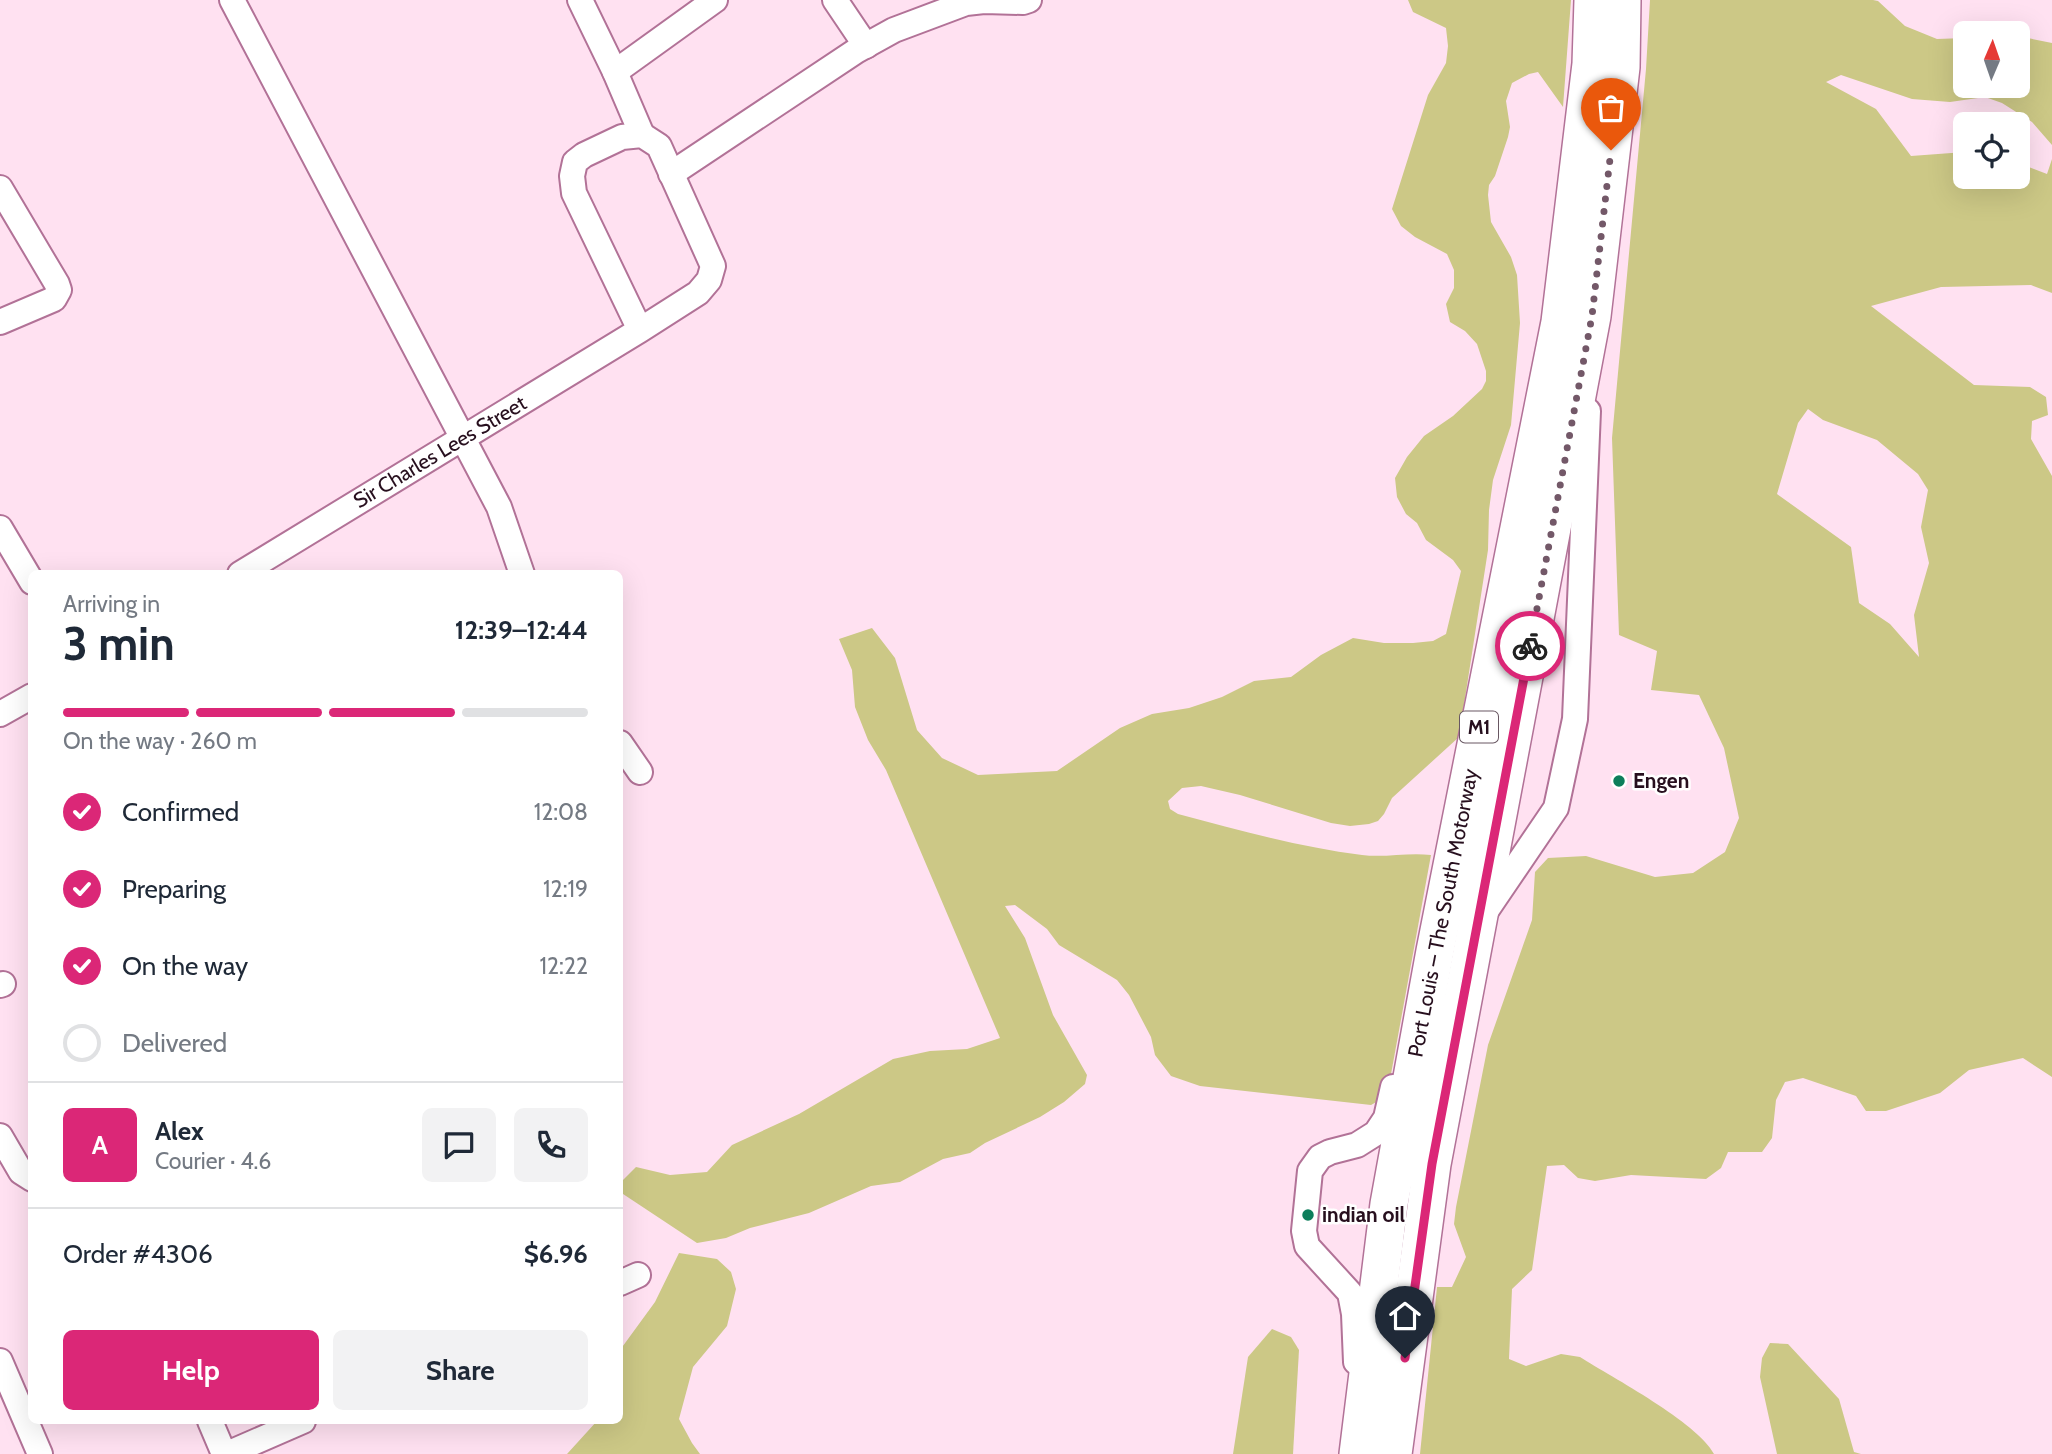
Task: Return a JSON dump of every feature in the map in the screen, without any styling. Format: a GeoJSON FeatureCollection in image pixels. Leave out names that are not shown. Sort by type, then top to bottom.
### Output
{"type":"FeatureCollection","features":[{"type":"Feature","properties":{"kind":"highway","name":"Port Louis – The South Motorway"},"geometry":{"type":"LineString","coordinates":[[1370,1452],[1388,1204],[1434,951],[1560,322],[1591,64],[1593,0]]}},
{"type":"Feature","properties":{"kind":"highway","name":"Port Louis – The South Motorway"},"geometry":{"type":"LineString","coordinates":[[1370,1452],[1432,1164],[1592,316],[1621,67],[1622,0]]}},
{"type":"Feature","properties":{"kind":"street"},"geometry":{"type":"LineString","coordinates":[[232,0],[499,507],[521,570]]}},
{"type":"Feature","properties":{"kind":"street"},"geometry":{"type":"LineString","coordinates":[[580,0],[642,135],[622,137],[575,162],[572,176],[574,193],[640,330]]}},
{"type":"Feature","properties":{"kind":"street"},"geometry":{"type":"LineString","coordinates":[[835,0],[866,46]]}},
{"type":"Feature","properties":{"kind":"street"},"geometry":{"type":"LineString","coordinates":[[671,174],[894,30],[966,4],[1029,0]]}},
{"type":"Feature","properties":{"kind":"street"},"geometry":{"type":"LineString","coordinates":[[615,72],[705,3]]}},
{"type":"Feature","properties":{"kind":"street","name":"Sir Charles Lees Street"},"geometry":{"type":"LineString","coordinates":[[247,570],[698,293],[709,280],[713,265],[659,146],[642,135]]}},
{"type":"Feature","properties":{"kind":"street"},"geometry":{"type":"LineString","coordinates":[[0,188],[58,290],[54,299],[0,323]]}},
{"type":"Feature","properties":{"kind":"street"},"geometry":{"type":"LineString","coordinates":[[1478,923],[1556,808],[1575,719],[1592,316]]}},
{"type":"Feature","properties":{"kind":"street"},"geometry":{"type":"LineString","coordinates":[[0,528],[28,575]]}},
{"type":"Feature","properties":{"kind":"street"},"geometry":{"type":"LineString","coordinates":[[0,714],[28,698]]}},
{"type":"Feature","properties":{"kind":"street"},"geometry":{"type":"LineString","coordinates":[[623,747],[640,772]]}},
{"type":"Feature","properties":{"kind":"street"},"geometry":{"type":"LineString","coordinates":[[1370,1452],[1350,1293],[1307,1246],[1304,1231],[1310,1171],[1320,1157],[1357,1145],[1376,1133],[1386,1118],[1400,1055],[1434,951]]}},
{"type":"Feature","properties":{"kind":"street"},"geometry":{"type":"LineString","coordinates":[[0,1136],[21,1172],[28,1176]]}},
{"type":"Feature","properties":{"kind":"street"},"geometry":{"type":"LineString","coordinates":[[3,1373],[40,1454]]}},
{"type":"Feature","properties":{"kind":"street"},"geometry":{"type":"LineString","coordinates":[[211,1424],[226,1454],[296,1424]]}},
{"type":"Feature","properties":{"kind":"shaded area"},"geometry":{"type":"Polygon","coordinates":[[[1408,0],[1571,0],[1563,107],[1538,72],[1512,83],[1506,101],[1510,127],[1508,137],[1495,176],[1489,185],[1491,222],[1511,257],[1517,275],[1520,323],[1511,425],[1493,480],[1488,550],[1459,737],[1392,798],[1378,821],[1369,824],[1350,826],[1331,823],[1201,786],[1182,788],[1168,801],[1170,809],[1178,814],[1269,838],[1371,856],[1431,855],[1387,1096],[1371,1105],[1200,1086],[1171,1076],[1155,1055],[1151,1037],[1129,995],[1117,980],[1059,945],[1047,929],[1015,905],[1005,906],[1025,938],[1053,1015],[1087,1075],[1085,1084],[1040,1117],[970,1153],[943,1159],[900,1182],[871,1186],[809,1213],[750,1228],[726,1238],[697,1243],[623,1194],[623,1180],[636,1167],[670,1175],[707,1172],[732,1145],[799,1114],[893,1059],[930,1051],[967,1049],[1000,1038],[886,770],[868,740],[855,707],[852,670],[839,639],[872,628],[895,658],[917,730],[942,758],[978,775],[1057,771],[1120,728],[1152,714],[1189,708],[1222,697],[1254,681],[1291,677],[1321,655],[1353,638],[1384,643],[1413,643],[1433,641],[1446,634],[1461,571],[1453,560],[1426,540],[1417,523],[1406,514],[1397,497],[1395,478],[1424,436],[1453,416],[1482,389],[1486,381],[1486,371],[1477,344],[1465,331],[1450,322],[1446,304],[1454,288],[1454,270],[1447,254],[1415,237],[1401,226],[1392,209],[1428,95],[1446,63],[1448,46],[1446,28],[1413,12],[1408,0]]]}},
{"type":"Feature","properties":{"kind":"shaded area"},"geometry":{"type":"Polygon","coordinates":[[[1650,0],[1873,0],[1878,1],[1905,26],[1937,39],[1953,38],[1953,98],[1978,98],[1950,102],[1912,99],[1841,75],[1826,82],[1876,109],[1911,156],[1953,153],[1953,189],[2030,189],[2030,168],[2047,174],[2052,159],[2052,293],[2031,285],[1941,287],[1871,306],[1974,385],[2030,387],[2046,397],[2048,415],[2032,421],[2031,439],[2052,476],[2052,1077],[2023,1058],[1969,1070],[1940,1093],[1886,1111],[1866,1111],[1856,1096],[1803,1078],[1785,1082],[1776,1100],[1772,1138],[1762,1152],[1728,1152],[1721,1168],[1706,1179],[1631,1175],[1595,1181],[1578,1178],[1564,1165],[1547,1166],[1532,1270],[1512,1289],[1509,1359],[1526,1366],[1561,1354],[1580,1357],[1691,1428],[1714,1454],[1420,1454],[1437,1287],[1452,1287],[1466,1257],[1454,1224],[1456,1207],[1488,1045],[1532,920],[1535,872],[1548,858],[1586,856],[1655,877],[1693,873],[1725,852],[1739,818],[1724,748],[1699,695],[1651,690],[1657,651],[1619,635],[1612,438],[1650,0]],[[1808,409],[1798,423],[1777,494],[1851,547],[1859,603],[1890,624],[1919,657],[1914,615],[1929,563],[1921,527],[1928,490],[1918,474],[1877,440],[1823,420],[1808,409]]]}},
{"type":"Feature","properties":{"kind":"shaded area"},"geometry":{"type":"Polygon","coordinates":[[[2030,38],[2052,43],[2052,145],[2030,121],[2030,112],[2016,112],[1988,98],[2030,98],[2030,38]]]}},
{"type":"Feature","properties":{"kind":"shaded area"},"geometry":{"type":"Polygon","coordinates":[[[679,1253],[717,1259],[731,1272],[736,1289],[727,1326],[693,1367],[679,1419],[700,1454],[567,1454],[594,1424],[623,1424],[623,1346],[655,1302],[679,1253]]]}},
{"type":"Feature","properties":{"kind":"shaded area"},"geometry":{"type":"Polygon","coordinates":[[[1272,1329],[1291,1337],[1299,1350],[1293,1454],[1233,1454],[1248,1357],[1272,1329]]]}},
{"type":"Feature","properties":{"kind":"shaded area"},"geometry":{"type":"Polygon","coordinates":[[[1770,1343],[1788,1344],[1839,1399],[1854,1452],[1861,1454],[1777,1454],[1760,1377],[1762,1358],[1770,1343]]]}},
{"type":"Feature","properties":{"kind":"way so far"},"geometry":{"type":"LineString","coordinates":[[1530,646],[1592,316],[1611,150]]}},
{"type":"Feature","properties":{"kind":"place","name":"Engen"},"geometry":{"type":"Point","coordinates":[1619,781]}},
{"type":"Feature","properties":{"kind":"place","name":"indian oil"},"geometry":{"type":"Point","coordinates":[1308,1215]}},
{"type":"Feature","properties":{"kind":"route"},"geometry":{"type":"LineString","coordinates":[[1405,1358],[1432,1164],[1530,646]]}}]}
